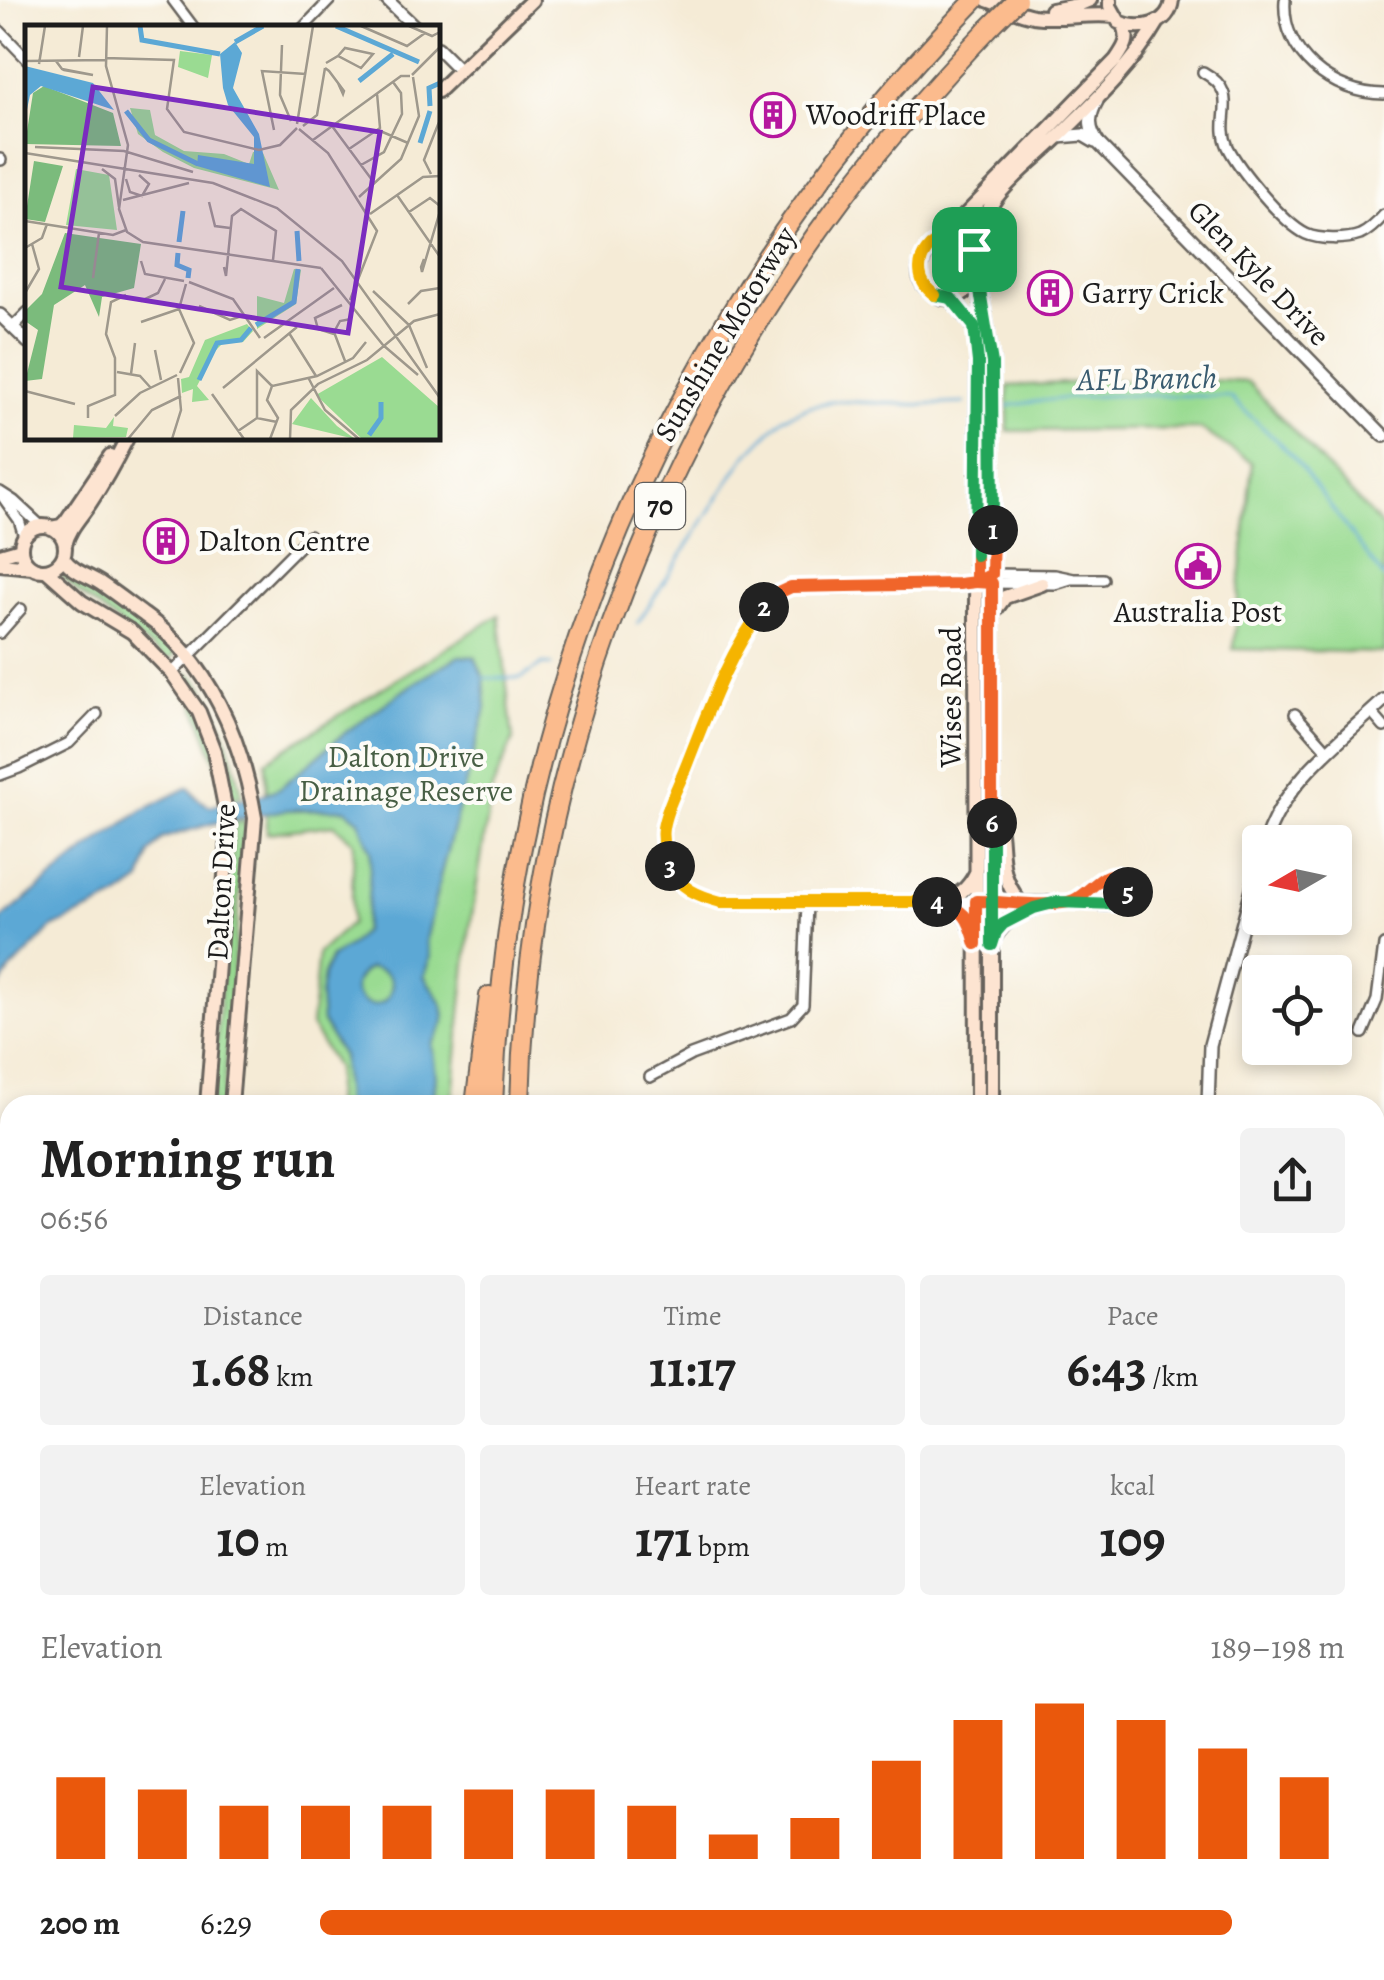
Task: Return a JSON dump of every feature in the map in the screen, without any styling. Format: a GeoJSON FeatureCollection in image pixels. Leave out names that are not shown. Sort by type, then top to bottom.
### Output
{"type":"FeatureCollection","features":[{"type":"Feature","properties":{"kind":"highway","name":"Sunshine Motorway"},"geometry":{"type":"LineString","coordinates":[[494,1095],[498,1020],[523,840],[556,708],[604,570],[648,467],[712,345],[788,226],[878,107],[975,0]]}},
{"type":"Feature","properties":{"kind":"highway","name":"Sunshine Motorway"},"geometry":{"type":"LineString","coordinates":[[520,1095],[529,969],[560,799],[616,608],[661,502],[712,399],[810,244],[879,152],[988,29],[1025,5]]}},
{"type":"Feature","properties":{"kind":"highway"},"geometry":{"type":"LineString","coordinates":[[476,1095],[496,952],[510,920]]}},
{"type":"Feature","properties":{"kind":"highway"},"geometry":{"type":"LineString","coordinates":[[521,1066],[530,1095]]}},
{"type":"Feature","properties":{"kind":"main road"},"geometry":{"type":"LineString","coordinates":[[440,90],[532,0]]}},
{"type":"Feature","properties":{"kind":"main road"},"geometry":{"type":"LineString","coordinates":[[1025,5],[1055,10],[1090,0]]}},
{"type":"Feature","properties":{"kind":"main road"},"geometry":{"type":"LineString","coordinates":[[1110,0],[1128,34],[1126,46],[926,252],[921,280],[934,294],[951,298],[969,289],[977,273],[974,249],[988,206],[1144,46],[1158,22],[1171,10],[1172,0]]}},
{"type":"Feature","properties":{"kind":"main road"},"geometry":{"type":"LineString","coordinates":[[991,2],[1030,16],[1100,14],[1134,27],[1158,22]]}},
{"type":"Feature","properties":{"kind":"main road"},"geometry":{"type":"LineString","coordinates":[[942,239],[957,238],[974,249]]}},
{"type":"Feature","properties":{"kind":"main road","name":"Wises Road"},"geometry":{"type":"LineString","coordinates":[[977,273],[992,363],[992,1095]]}},
{"type":"Feature","properties":{"kind":"main road","name":"Wises Road"},"geometry":{"type":"LineString","coordinates":[[951,298],[974,326],[978,348],[977,1095]]}},
{"type":"Feature","properties":{"kind":"main road"},"geometry":{"type":"LineString","coordinates":[[0,555],[23,543],[34,528],[60,526],[66,521],[123,440]]}},
{"type":"Feature","properties":{"kind":"main road"},"geometry":{"type":"LineString","coordinates":[[0,564],[53,568],[64,552],[71,528],[116,462],[124,440]]}},
{"type":"Feature","properties":{"kind":"main road"},"geometry":{"type":"LineString","coordinates":[[46,527],[59,533],[64,552]]}},
{"type":"Feature","properties":{"kind":"main road"},"geometry":{"type":"LineString","coordinates":[[23,543],[26,562],[39,569]]}},
{"type":"Feature","properties":{"kind":"main road","name":"Dalton Drive"},"geometry":{"type":"LineString","coordinates":[[64,552],[75,572],[98,582],[161,626],[190,656],[218,700],[237,743],[255,818],[232,1095]]}},
{"type":"Feature","properties":{"kind":"main road","name":"Dalton Drive"},"geometry":{"type":"LineString","coordinates":[[39,569],[82,602],[132,632],[172,673],[199,712],[214,751],[228,822],[208,1095]]}},
{"type":"Feature","properties":{"kind":"main road"},"geometry":{"type":"LineString","coordinates":[[976,582],[992,578]]}},
{"type":"Feature","properties":{"kind":"main road"},"geometry":{"type":"LineString","coordinates":[[992,616],[1004,597],[1042,584]]}},
{"type":"Feature","properties":{"kind":"main road"},"geometry":{"type":"LineString","coordinates":[[992,797],[1002,833],[1003,872],[1020,903]]}},
{"type":"Feature","properties":{"kind":"main road"},"geometry":{"type":"LineString","coordinates":[[936,902],[960,894],[970,886],[976,872]]}},
{"type":"Feature","properties":{"kind":"main road"},"geometry":{"type":"LineString","coordinates":[[936,902],[966,914],[976,944]]}},
{"type":"Feature","properties":{"kind":"main road"},"geometry":{"type":"LineString","coordinates":[[992,945],[1003,924],[1050,903]]}},
{"type":"Feature","properties":{"kind":"street"},"geometry":{"type":"LineString","coordinates":[[173,0],[192,25]]}},
{"type":"Feature","properties":{"kind":"street"},"geometry":{"type":"LineString","coordinates":[[306,25],[330,0]]}},
{"type":"Feature","properties":{"kind":"street"},"geometry":{"type":"LineString","coordinates":[[387,0],[413,25]]}},
{"type":"Feature","properties":{"kind":"street"},"geometry":{"type":"LineString","coordinates":[[1284,0],[1293,44],[1312,66],[1344,86],[1384,94]]}},
{"type":"Feature","properties":{"kind":"street"},"geometry":{"type":"LineString","coordinates":[[991,2],[1025,5]]}},
{"type":"Feature","properties":{"kind":"street"},"geometry":{"type":"LineString","coordinates":[[0,31],[25,57]]}},
{"type":"Feature","properties":{"kind":"street"},"geometry":{"type":"LineString","coordinates":[[440,50],[459,69]]}},
{"type":"Feature","properties":{"kind":"street"},"geometry":{"type":"LineString","coordinates":[[1203,72],[1215,78],[1226,96],[1224,134],[1232,153],[1257,187],[1297,228],[1315,237],[1353,236],[1368,230],[1384,216]]}},
{"type":"Feature","properties":{"kind":"street"},"geometry":{"type":"LineString","coordinates":[[1099,144],[1089,120],[1102,92]]}},
{"type":"Feature","properties":{"kind":"street"},"geometry":{"type":"LineString","coordinates":[[1058,138],[1083,135],[1099,144]]}},
{"type":"Feature","properties":{"kind":"street","name":"Glen Kyle Drive"},"geometry":{"type":"LineString","coordinates":[[1099,144],[1384,436]]}},
{"type":"Feature","properties":{"kind":"street"},"geometry":{"type":"LineString","coordinates":[[0,315],[25,339]]}},
{"type":"Feature","properties":{"kind":"street"},"geometry":{"type":"LineString","coordinates":[[12,327],[25,315]]}},
{"type":"Feature","properties":{"kind":"street"},"geometry":{"type":"LineString","coordinates":[[0,493],[46,527]]}},
{"type":"Feature","properties":{"kind":"street"},"geometry":{"type":"LineString","coordinates":[[0,493],[19,520],[23,543]]}},
{"type":"Feature","properties":{"kind":"street"},"geometry":{"type":"LineString","coordinates":[[172,673],[309,536]]}},
{"type":"Feature","properties":{"kind":"street"},"geometry":{"type":"LineString","coordinates":[[992,578],[1055,574],[1074,579]]}},
{"type":"Feature","properties":{"kind":"street"},"geometry":{"type":"LineString","coordinates":[[992,578],[1042,584],[1103,578]]}},
{"type":"Feature","properties":{"kind":"street"},"geometry":{"type":"LineString","coordinates":[[976,582],[791,587],[774,595],[760,611],[711,702],[662,828],[664,852],[674,877],[696,895],[721,902],[992,901],[1107,906],[1125,899],[1129,880],[1124,875],[1107,876],[1070,902]]}},
{"type":"Feature","properties":{"kind":"street"},"geometry":{"type":"LineString","coordinates":[[0,633],[20,609]]}},
{"type":"Feature","properties":{"kind":"street"},"geometry":{"type":"LineString","coordinates":[[1271,825],[1307,771],[1384,700]]}},
{"type":"Feature","properties":{"kind":"street"},"geometry":{"type":"LineString","coordinates":[[1371,712],[1384,728]]}},
{"type":"Feature","properties":{"kind":"street"},"geometry":{"type":"LineString","coordinates":[[0,775],[69,743],[97,714]]}},
{"type":"Feature","properties":{"kind":"street"},"geometry":{"type":"LineString","coordinates":[[1295,714],[1328,751]]}},
{"type":"Feature","properties":{"kind":"street"},"geometry":{"type":"LineString","coordinates":[[650,1077],[691,1056],[791,1018],[803,1006],[807,903]]}},
{"type":"Feature","properties":{"kind":"street"},"geometry":{"type":"LineString","coordinates":[[1208,1095],[1210,1045],[1242,927]]}},
{"type":"Feature","properties":{"kind":"street"},"geometry":{"type":"LineString","coordinates":[[1363,1033],[1377,1000],[1384,945]]}},
{"type":"Feature","properties":{"kind":"green space"},"geometry":{"type":"Polygon","coordinates":[[[1170,378],[1248,382],[1384,529],[1384,653],[1233,649],[1252,463],[1201,429],[1008,431],[1008,386],[1170,378]]]}},
{"type":"Feature","properties":{"kind":"green space"},"geometry":{"type":"Polygon","coordinates":[[[64,567],[142,618],[175,650],[174,657],[167,660],[79,593],[60,575],[64,567]]]}},
{"type":"Feature","properties":{"kind":"green space","name":"Dalton Drive Drainage Reserve"},"geometry":{"type":"Polygon","coordinates":[[[499,615],[513,740],[492,789],[469,934],[453,1095],[335,1095],[336,1068],[311,1026],[318,953],[351,923],[354,842],[334,825],[267,833],[266,761],[499,615]]]}},
{"type":"Feature","properties":{"kind":"green space"},"geometry":{"type":"Polygon","coordinates":[[[190,674],[217,713],[242,795],[229,798],[185,679],[190,674]]]}},
{"type":"Feature","properties":{"kind":"green space"},"geometry":{"type":"Polygon","coordinates":[[[245,821],[224,1095],[212,1095],[235,823],[245,821]]]}},
{"type":"Feature","properties":{"kind":"water","name":"Dalton Drive Drainage Reserve"},"geometry":{"type":"Polygon","coordinates":[[[459,656],[475,657],[484,678],[486,708],[426,941],[430,957],[424,976],[441,1002],[445,1017],[432,1044],[434,1095],[344,1095],[342,1056],[322,1022],[320,995],[331,957],[363,931],[371,851],[359,820],[345,809],[285,810],[163,838],[150,853],[141,881],[117,898],[52,928],[0,986],[0,920],[89,848],[143,810],[189,787],[210,806],[280,788],[346,732],[459,656]],[[370,968],[358,978],[355,991],[361,1000],[378,1004],[390,993],[390,978],[383,971],[370,968]]]}},
{"type":"Feature","properties":{"kind":"waterway","name":"AFL Branch"},"geometry":{"type":"LineString","coordinates":[[1008,406],[1119,396],[1230,397],[1292,455],[1384,578]]}},
{"type":"Feature","properties":{"kind":"waterway","name":"AFL Branch"},"geometry":{"type":"LineString","coordinates":[[637,624],[744,458],[783,418],[810,406],[835,401],[965,403]]}},
{"type":"Feature","properties":{"kind":"waterway","name":"AFL Branch"},"geometry":{"type":"LineString","coordinates":[[484,678],[521,678],[543,664],[552,665]]}},
{"type":"Feature","properties":{"kind":"place","name":"Woodriff Place"},"geometry":{"type":"Point","coordinates":[773,115]}},
{"type":"Feature","properties":{"kind":"place","name":"Garry Crick"},"geometry":{"type":"Point","coordinates":[1050,293]}},
{"type":"Feature","properties":{"kind":"place","name":"Dalton Centre"},"geometry":{"type":"Point","coordinates":[166,541]}},
{"type":"Feature","properties":{"kind":"place","name":"Australia Post"},"geometry":{"type":"Point","coordinates":[1198,566]}},
{"type":"Feature","properties":{"kind":"route"},"geometry":{"type":"LineString","coordinates":[[974,249],[957,238],[942,239],[926,252],[920,270],[926,288],[951,298],[974,326],[978,348],[976,582],[992,583],[992,901],[992,945],[1003,924],[1034,908],[1050,903],[1057,902],[1070,902],[1107,906],[1125,899],[1130,888],[1124,875],[1116,874],[1097,882],[1070,902],[1050,903],[1020,903],[992,901],[976,901],[976,944],[966,914],[936,902],[721,902],[696,895],[674,877],[664,852],[662,828],[711,702],[760,611],[774,595],[791,587],[964,584],[976,582],[992,574],[992,363],[974,249]]}}]}
